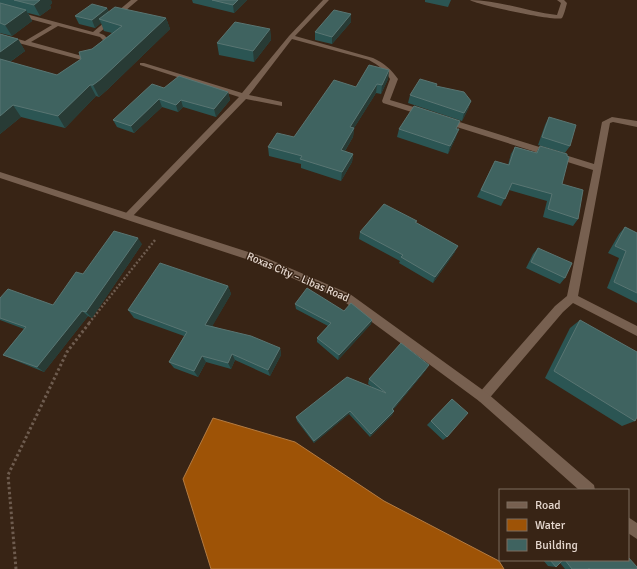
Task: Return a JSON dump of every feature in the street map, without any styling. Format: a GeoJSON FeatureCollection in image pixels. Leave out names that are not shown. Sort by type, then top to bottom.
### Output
{"type":"FeatureCollection","features":[{"type":"Feature","properties":{"kind":"street"},"geometry":{"type":"LineString","coordinates":[[94,34],[135,0]]}},
{"type":"Feature","properties":{"kind":"street"},"geometry":{"type":"LineString","coordinates":[[128,216],[244,96],[291,37],[326,0]]}},
{"type":"Feature","properties":{"kind":"street"},"geometry":{"type":"LineString","coordinates":[[473,0],[542,15],[559,17],[564,3],[560,0]]}},
{"type":"Feature","properties":{"kind":"street"},"geometry":{"type":"LineString","coordinates":[[0,9],[102,36],[109,43],[100,53],[82,58],[0,36]]}},
{"type":"Feature","properties":{"kind":"street"},"geometry":{"type":"LineString","coordinates":[[26,43],[57,24]]}},
{"type":"Feature","properties":{"kind":"street"},"geometry":{"type":"LineString","coordinates":[[291,37],[371,59],[383,64],[389,69],[394,79],[386,102],[596,168]]}},
{"type":"Feature","properties":{"kind":"street"},"geometry":{"type":"LineString","coordinates":[[142,64],[244,96],[279,104]]}},
{"type":"Feature","properties":{"kind":"street"},"geometry":{"type":"LineString","coordinates":[[483,397],[558,310],[572,298],[606,122],[612,119],[637,124]]}},
{"type":"Feature","properties":{"kind":"street","name":"Roxas City – Libas Road"},"geometry":{"type":"LineString","coordinates":[[0,175],[261,260],[346,296],[483,397],[588,489]]}},
{"type":"Feature","properties":{"kind":"street"},"geometry":{"type":"LineString","coordinates":[[572,298],[637,331]]}},
{"type":"Feature","properties":{"kind":"street"},"geometry":{"type":"LineString","coordinates":[[629,525],[637,532]]}},
{"type":"Feature","properties":{"kind":"path"},"geometry":{"type":"LineString","coordinates":[[16,569],[8,475],[67,352],[164,228]]}},
{"type":"Feature","properties":{"kind":"water"},"geometry":{"type":"Polygon","coordinates":[[[213,418],[295,442],[384,501],[499,561],[504,569],[211,569],[183,479],[213,418]]]}},
{"type":"Feature","properties":{"kind":"building"},"geometry":{"type":"Polygon","coordinates":[[[14,0],[40,0],[34,5],[14,0]]]}},
{"type":"Feature","properties":{"kind":"building"},"geometry":{"type":"Polygon","coordinates":[[[212,0],[238,0],[233,5],[212,0]]]}},
{"type":"Feature","properties":{"kind":"building"},"geometry":{"type":"Polygon","coordinates":[[[0,3],[26,10],[5,25],[0,23],[0,3]]]}},
{"type":"Feature","properties":{"kind":"building"},"geometry":{"type":"Polygon","coordinates":[[[92,4],[107,8],[92,20],[75,16],[92,4]]]}},
{"type":"Feature","properties":{"kind":"building"},"geometry":{"type":"Polygon","coordinates":[[[115,7],[166,18],[101,79],[93,85],[90,85],[58,116],[13,105],[0,116],[0,59],[57,75],[81,59],[79,52],[92,49],[122,26],[99,19],[115,7]]]}},
{"type":"Feature","properties":{"kind":"building"},"geometry":{"type":"Polygon","coordinates":[[[334,10],[351,14],[332,37],[315,32],[334,10]]]}},
{"type":"Feature","properties":{"kind":"building"},"geometry":{"type":"Polygon","coordinates":[[[235,22],[270,29],[253,51],[217,43],[235,22]]]}},
{"type":"Feature","properties":{"kind":"building"},"geometry":{"type":"Polygon","coordinates":[[[0,34],[18,39],[0,52],[0,34]]]}},
{"type":"Feature","properties":{"kind":"building"},"geometry":{"type":"Polygon","coordinates":[[[369,65],[389,70],[382,85],[377,84],[350,127],[354,128],[341,150],[353,154],[342,172],[300,159],[302,156],[268,147],[277,133],[294,137],[334,80],[356,87],[369,65]]]}},
{"type":"Feature","properties":{"kind":"building"},"geometry":{"type":"Polygon","coordinates":[[[179,76],[228,92],[214,109],[181,100],[176,105],[159,99],[131,126],[113,120],[152,84],[164,88],[179,76]]]}},
{"type":"Feature","properties":{"kind":"building"},"geometry":{"type":"Polygon","coordinates":[[[420,79],[437,84],[436,86],[464,92],[471,101],[464,113],[410,95],[420,79]]]}},
{"type":"Feature","properties":{"kind":"building"},"geometry":{"type":"Polygon","coordinates":[[[414,106],[460,121],[456,129],[459,129],[450,146],[399,129],[414,106]]]}},
{"type":"Feature","properties":{"kind":"building"},"geometry":{"type":"Polygon","coordinates":[[[549,117],[576,125],[570,146],[542,137],[549,117]]]}},
{"type":"Feature","properties":{"kind":"building"},"geometry":{"type":"Polygon","coordinates":[[[540,146],[567,154],[569,157],[562,184],[583,190],[578,219],[548,209],[552,194],[512,183],[505,199],[481,190],[495,161],[509,165],[515,147],[537,153],[540,146]]]}},
{"type":"Feature","properties":{"kind":"building"},"geometry":{"type":"Polygon","coordinates":[[[384,204],[417,221],[415,222],[458,246],[435,277],[401,257],[403,255],[360,232],[384,204]]]}},
{"type":"Feature","properties":{"kind":"building"},"geometry":{"type":"Polygon","coordinates":[[[625,227],[637,233],[637,293],[614,282],[626,251],[615,246],[625,227]]]}},
{"type":"Feature","properties":{"kind":"building"},"geometry":{"type":"Polygon","coordinates":[[[114,231],[138,238],[86,312],[82,311],[37,367],[3,355],[26,327],[0,318],[0,298],[8,289],[53,305],[76,272],[83,274],[114,231]]]}},
{"type":"Feature","properties":{"kind":"building"},"geometry":{"type":"Polygon","coordinates":[[[538,248],[572,263],[565,278],[531,262],[538,248]]]}},
{"type":"Feature","properties":{"kind":"building"},"geometry":{"type":"Polygon","coordinates":[[[160,263],[228,286],[205,325],[251,336],[280,348],[268,370],[232,354],[228,363],[202,356],[194,371],[169,362],[187,332],[128,310],[160,263]]]}},
{"type":"Feature","properties":{"kind":"building"},"geometry":{"type":"Polygon","coordinates":[[[307,288],[344,311],[351,303],[372,320],[339,355],[317,338],[331,323],[295,304],[307,288]]]}},
{"type":"Feature","properties":{"kind":"building"},"geometry":{"type":"Polygon","coordinates":[[[580,320],[637,352],[637,417],[635,421],[554,371],[580,320]]]}},
{"type":"Feature","properties":{"kind":"building"},"geometry":{"type":"Polygon","coordinates":[[[401,343],[429,365],[392,409],[394,411],[371,434],[350,411],[314,441],[296,417],[347,377],[386,393],[369,379],[401,343]]]}},
{"type":"Feature","properties":{"kind":"building"},"geometry":{"type":"Polygon","coordinates":[[[452,399],[468,413],[447,437],[431,421],[452,399]]]}},
{"type":"Feature","properties":{"kind":"building"},"geometry":{"type":"Polygon","coordinates":[[[629,558],[637,567],[637,569],[572,569],[566,561],[629,561],[629,558]]]}},
{"type":"Feature","properties":{"kind":"building"},"geometry":{"type":"Polygon","coordinates":[[[551,561],[562,561],[556,567],[551,561]]]}}]}
